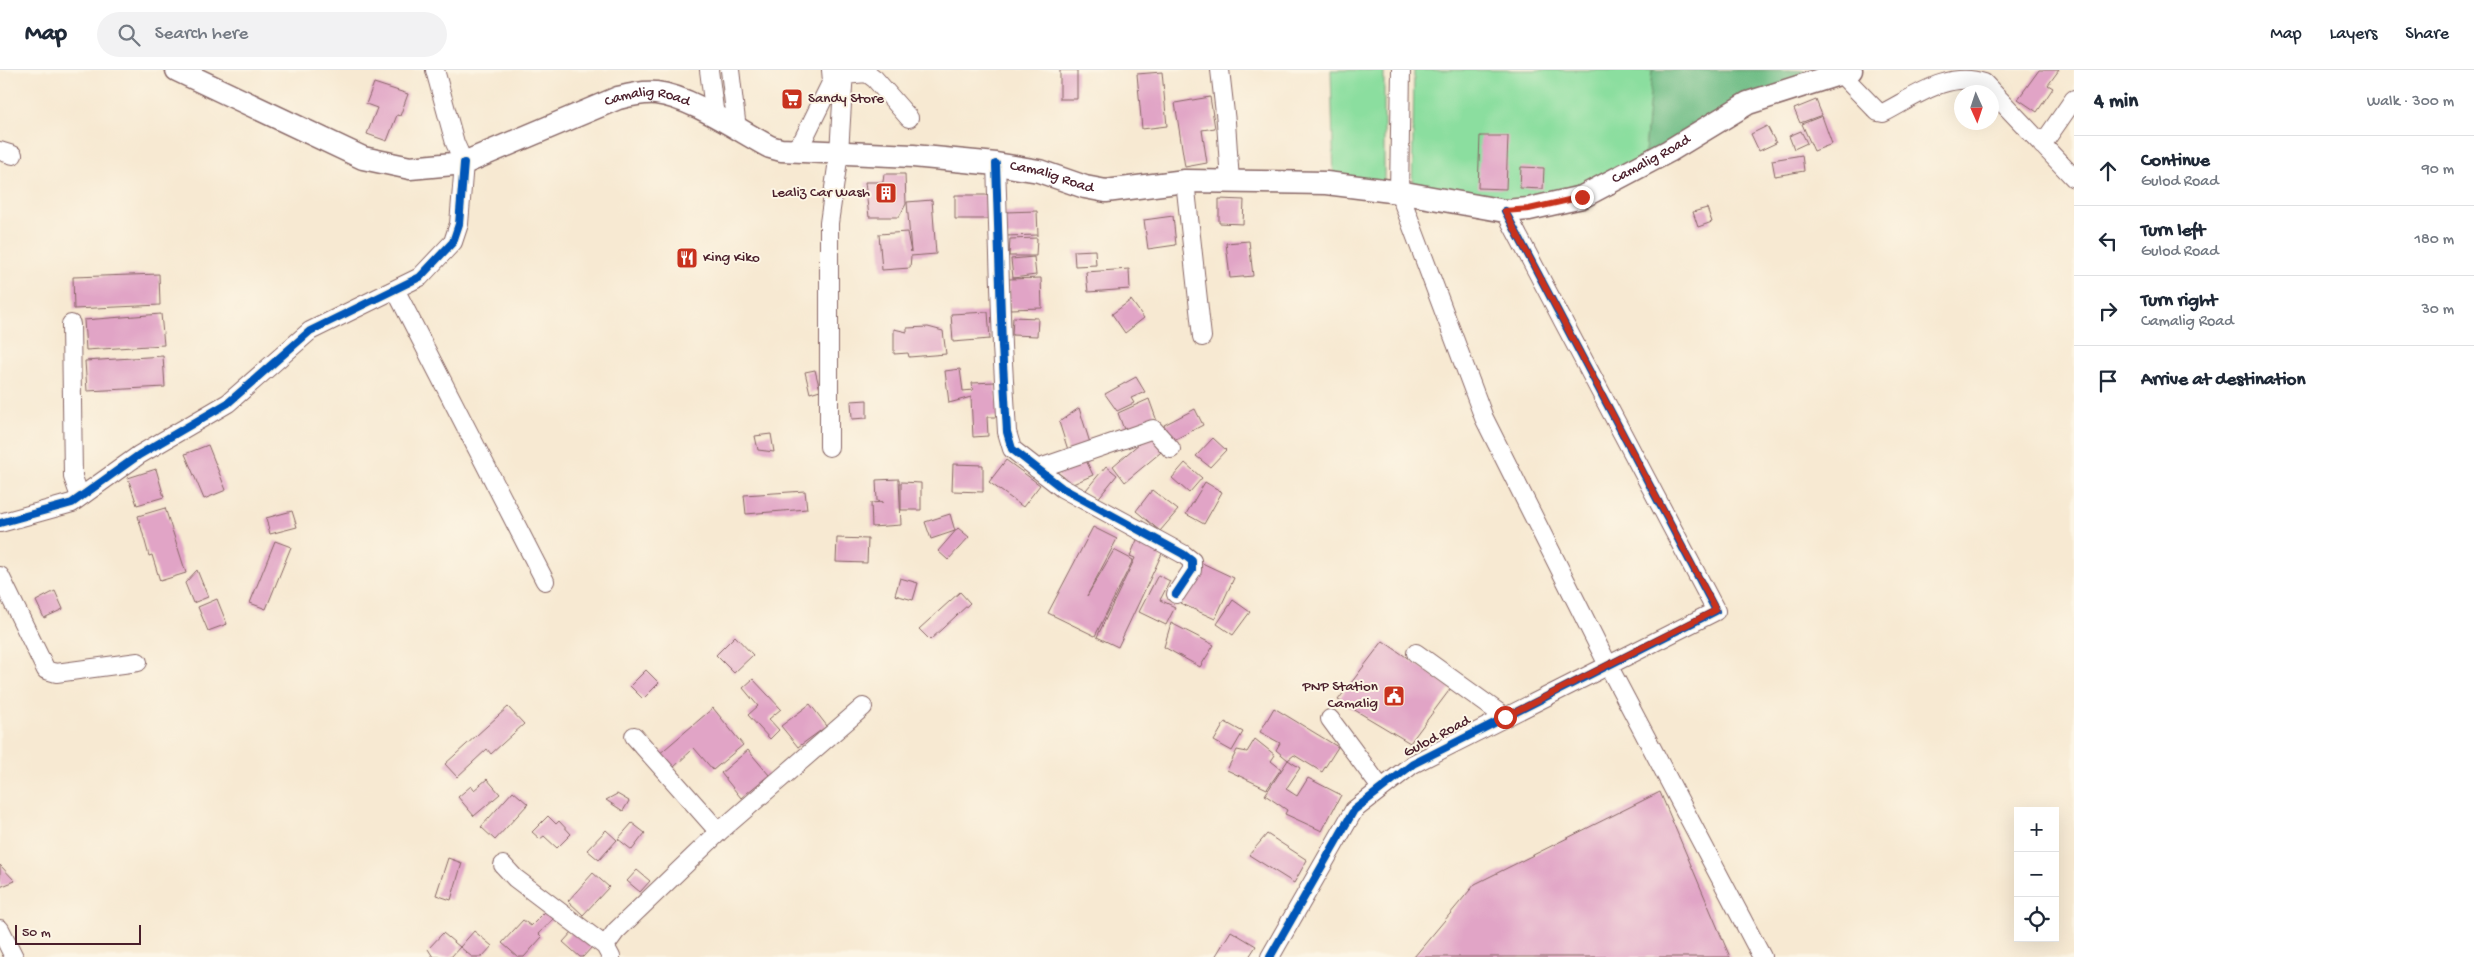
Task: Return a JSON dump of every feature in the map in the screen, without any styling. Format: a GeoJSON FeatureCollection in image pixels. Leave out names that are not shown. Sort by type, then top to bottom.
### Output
{"type":"FeatureCollection","features":[{"type":"Feature","properties":{"kind":"main road","name":"Camalig Road"},"geometry":{"type":"LineString","coordinates":[[177,70],[363,158],[410,168],[464,163],[618,98],[637,93],[655,93],[677,97],[770,147],[792,151],[913,156],[996,164],[1039,171],[1085,187],[1106,190],[1185,181],[1326,183],[1399,192],[1505,211],[1529,209],[1582,197],[1670,151],[1748,103],[1835,73]]}},
{"type":"Feature","properties":{"kind":"street"},"geometry":{"type":"LineString","coordinates":[[0,523],[72,503],[139,455],[228,403],[310,331],[396,291],[420,277],[453,242],[459,224],[464,163],[456,143],[435,70]]}},
{"type":"Feature","properties":{"kind":"street"},"geometry":{"type":"LineString","coordinates":[[709,70],[715,118]]}},
{"type":"Feature","properties":{"kind":"street"},"geometry":{"type":"LineString","coordinates":[[730,70],[737,129]]}},
{"type":"Feature","properties":{"kind":"street"},"geometry":{"type":"LineString","coordinates":[[1220,70],[1230,181]]}},
{"type":"Feature","properties":{"kind":"street"},"geometry":{"type":"LineString","coordinates":[[1401,70],[1399,192],[1484,418],[1608,665],[1762,957]]}},
{"type":"Feature","properties":{"kind":"street"},"geometry":{"type":"LineString","coordinates":[[840,72],[867,74],[875,79],[910,118]]}},
{"type":"Feature","properties":{"kind":"street"},"geometry":{"type":"LineString","coordinates":[[792,151],[803,140],[832,81],[840,72]]}},
{"type":"Feature","properties":{"kind":"street"},"geometry":{"type":"LineString","coordinates":[[828,447],[829,223],[839,153],[838,138],[843,110],[840,72]]}},
{"type":"Feature","properties":{"kind":"street"},"geometry":{"type":"LineString","coordinates":[[1835,73],[1878,112],[1883,113],[1922,87],[1950,77],[1967,76],[1977,78],[1984,83],[2074,178]]}},
{"type":"Feature","properties":{"kind":"street"},"geometry":{"type":"LineString","coordinates":[[2042,145],[2074,99]]}},
{"type":"Feature","properties":{"kind":"street"},"geometry":{"type":"LineString","coordinates":[[996,164],[1007,432],[1012,449],[1062,488],[1183,554],[1192,561],[1192,570],[1176,594]]}},
{"type":"Feature","properties":{"kind":"street"},"geometry":{"type":"LineString","coordinates":[[1185,181],[1202,337]]}},
{"type":"Feature","properties":{"kind":"street","name":"Gulod Road"},"geometry":{"type":"LineString","coordinates":[[1270,957],[1354,810],[1381,788],[1413,764],[1716,610],[1505,211]]}},
{"type":"Feature","properties":{"kind":"street"},"geometry":{"type":"LineString","coordinates":[[396,291],[545,581]]}},
{"type":"Feature","properties":{"kind":"street"},"geometry":{"type":"LineString","coordinates":[[71,324],[73,477],[80,497]]}},
{"type":"Feature","properties":{"kind":"street"},"geometry":{"type":"LineString","coordinates":[[1037,469],[1153,429],[1171,449]]}},
{"type":"Feature","properties":{"kind":"street"},"geometry":{"type":"LineString","coordinates":[[0,576],[46,670],[56,673],[138,662]]}},
{"type":"Feature","properties":{"kind":"street"},"geometry":{"type":"LineString","coordinates":[[1416,653],[1505,717]]}},
{"type":"Feature","properties":{"kind":"street"},"geometry":{"type":"LineString","coordinates":[[503,866],[515,878],[608,951],[616,931],[718,832],[863,707]]}},
{"type":"Feature","properties":{"kind":"street"},"geometry":{"type":"LineString","coordinates":[[1330,719],[1381,788]]}},
{"type":"Feature","properties":{"kind":"street"},"geometry":{"type":"LineString","coordinates":[[634,736],[718,832]]}},
{"type":"Feature","properties":{"kind":"street"},"geometry":{"type":"LineString","coordinates":[[0,929],[14,957]]}},
{"type":"Feature","properties":{"kind":"green space"},"geometry":{"type":"Polygon","coordinates":[[[1331,70],[1384,70],[1384,190],[1334,184],[1331,70]]]}},
{"type":"Feature","properties":{"kind":"green space"},"geometry":{"type":"Polygon","coordinates":[[[1414,70],[1653,70],[1644,164],[1529,209],[1412,195],[1414,70]]]}},
{"type":"Feature","properties":{"kind":"green space"},"geometry":{"type":"Polygon","coordinates":[[[1652,70],[1793,70],[1841,74],[1748,103],[1644,164],[1652,70]]]}},
{"type":"Feature","properties":{"kind":"building"},"geometry":{"type":"Polygon","coordinates":[[[1060,70],[1077,70],[1077,99],[1060,99],[1060,70]]]}},
{"type":"Feature","properties":{"kind":"building"},"geometry":{"type":"Polygon","coordinates":[[[2039,70],[2059,70],[2048,85],[2053,88],[2037,112],[2018,99],[2039,70]]]}},
{"type":"Feature","properties":{"kind":"building"},"geometry":{"type":"Polygon","coordinates":[[[1162,72],[1167,126],[1142,129],[1137,74],[1162,72]]]}},
{"type":"Feature","properties":{"kind":"building"},"geometry":{"type":"Polygon","coordinates":[[[374,83],[408,94],[400,116],[397,115],[387,141],[367,134],[377,108],[366,104],[374,83]]]}},
{"type":"Feature","properties":{"kind":"building"},"geometry":{"type":"Polygon","coordinates":[[[1210,97],[1215,128],[1202,130],[1207,163],[1185,167],[1175,103],[1210,97]]]}},
{"type":"Feature","properties":{"kind":"building"},"geometry":{"type":"Polygon","coordinates":[[[1816,100],[1822,115],[1800,123],[1794,109],[1816,100]]]}},
{"type":"Feature","properties":{"kind":"building"},"geometry":{"type":"Polygon","coordinates":[[[1822,116],[1832,144],[1814,151],[1802,124],[1822,116]]]}},
{"type":"Feature","properties":{"kind":"building"},"geometry":{"type":"Polygon","coordinates":[[[1767,126],[1776,143],[1759,151],[1751,134],[1767,126]]]}},
{"type":"Feature","properties":{"kind":"building"},"geometry":{"type":"Polygon","coordinates":[[[1801,131],[1807,143],[1794,149],[1789,136],[1801,131]]]}},
{"type":"Feature","properties":{"kind":"building"},"geometry":{"type":"Polygon","coordinates":[[[1480,136],[1508,136],[1506,189],[1478,188],[1480,136]]]}},
{"type":"Feature","properties":{"kind":"building"},"geometry":{"type":"Polygon","coordinates":[[[1802,155],[1804,171],[1775,176],[1772,160],[1802,155]]]}},
{"type":"Feature","properties":{"kind":"building"},"geometry":{"type":"Polygon","coordinates":[[[1521,167],[1544,168],[1543,189],[1520,188],[1521,167]]]}},
{"type":"Feature","properties":{"kind":"building","name":"Lealiz Car Wash"},"geometry":{"type":"Polygon","coordinates":[[[884,174],[905,174],[906,204],[899,217],[869,217],[865,182],[883,182],[884,174]]]}},
{"type":"Feature","properties":{"kind":"building"},"geometry":{"type":"Polygon","coordinates":[[[955,195],[990,195],[990,219],[955,219],[955,195]]]}},
{"type":"Feature","properties":{"kind":"building"},"geometry":{"type":"Polygon","coordinates":[[[1219,199],[1244,200],[1243,224],[1219,223],[1219,199]]]}},
{"type":"Feature","properties":{"kind":"building"},"geometry":{"type":"Polygon","coordinates":[[[932,200],[936,254],[911,256],[910,268],[882,270],[879,234],[907,232],[911,252],[907,202],[932,200]]]}},
{"type":"Feature","properties":{"kind":"building"},"geometry":{"type":"Polygon","coordinates":[[[1707,208],[1712,222],[1698,227],[1693,212],[1707,208]]]}},
{"type":"Feature","properties":{"kind":"building"},"geometry":{"type":"Polygon","coordinates":[[[1037,211],[1038,235],[1005,236],[1005,212],[1037,211]]]}},
{"type":"Feature","properties":{"kind":"building"},"geometry":{"type":"Polygon","coordinates":[[[1173,216],[1176,245],[1148,249],[1144,220],[1173,216]]]}},
{"type":"Feature","properties":{"kind":"building"},"geometry":{"type":"Polygon","coordinates":[[[1037,238],[1036,256],[1009,256],[1010,239],[1037,238]]]}},
{"type":"Feature","properties":{"kind":"building"},"geometry":{"type":"Polygon","coordinates":[[[1249,241],[1253,276],[1230,278],[1226,243],[1249,241]]]}},
{"type":"Feature","properties":{"kind":"building"},"geometry":{"type":"Polygon","coordinates":[[[1095,250],[1096,265],[1075,266],[1074,251],[1095,250]]]}},
{"type":"Feature","properties":{"kind":"building"},"geometry":{"type":"Polygon","coordinates":[[[1034,257],[1036,275],[1013,278],[1011,259],[1034,257]]]}},
{"type":"Feature","properties":{"kind":"building"},"geometry":{"type":"Polygon","coordinates":[[[1129,269],[1130,289],[1088,292],[1086,272],[1129,269]]]}},
{"type":"Feature","properties":{"kind":"building"},"geometry":{"type":"Polygon","coordinates":[[[159,274],[160,305],[74,309],[73,277],[159,274]]]}},
{"type":"Feature","properties":{"kind":"building"},"geometry":{"type":"Polygon","coordinates":[[[1041,278],[1042,308],[1010,309],[1009,279],[1041,278]]]}},
{"type":"Feature","properties":{"kind":"building"},"geometry":{"type":"Polygon","coordinates":[[[1131,300],[1144,318],[1125,333],[1112,314],[1131,300]]]}},
{"type":"Feature","properties":{"kind":"building"},"geometry":{"type":"Polygon","coordinates":[[[988,312],[990,339],[953,342],[951,314],[988,312]]]}},
{"type":"Feature","properties":{"kind":"building"},"geometry":{"type":"Polygon","coordinates":[[[161,314],[164,345],[86,350],[84,320],[161,314]]]}},
{"type":"Feature","properties":{"kind":"building"},"geometry":{"type":"Polygon","coordinates":[[[1013,317],[1038,318],[1037,336],[1012,335],[1013,317]]]}},
{"type":"Feature","properties":{"kind":"building"},"geometry":{"type":"Polygon","coordinates":[[[928,327],[943,331],[946,354],[909,357],[908,353],[894,354],[894,329],[907,332],[907,328],[928,327]]]}},
{"type":"Feature","properties":{"kind":"building"},"geometry":{"type":"Polygon","coordinates":[[[163,356],[165,387],[87,391],[85,361],[163,356]]]}},
{"type":"Feature","properties":{"kind":"building"},"geometry":{"type":"Polygon","coordinates":[[[960,369],[963,391],[973,390],[972,383],[995,382],[999,417],[987,417],[988,436],[973,437],[971,397],[949,403],[945,371],[960,369]]]}},
{"type":"Feature","properties":{"kind":"building"},"geometry":{"type":"Polygon","coordinates":[[[815,370],[820,390],[810,393],[805,372],[815,370]]]}},
{"type":"Feature","properties":{"kind":"building"},"geometry":{"type":"Polygon","coordinates":[[[1136,377],[1145,392],[1131,398],[1134,403],[1117,411],[1105,394],[1136,377]]]}},
{"type":"Feature","properties":{"kind":"building"},"geometry":{"type":"Polygon","coordinates":[[[1149,399],[1158,424],[1126,435],[1118,413],[1149,399]]]}},
{"type":"Feature","properties":{"kind":"building"},"geometry":{"type":"Polygon","coordinates":[[[867,400],[867,418],[852,419],[851,401],[867,400]]]}},
{"type":"Feature","properties":{"kind":"building"},"geometry":{"type":"Polygon","coordinates":[[[1079,408],[1091,446],[1069,453],[1059,422],[1079,408]]]}},
{"type":"Feature","properties":{"kind":"building"},"geometry":{"type":"Polygon","coordinates":[[[1195,409],[1203,425],[1172,441],[1164,425],[1195,409]]]}},
{"type":"Feature","properties":{"kind":"building"},"geometry":{"type":"Polygon","coordinates":[[[1153,432],[1166,448],[1125,482],[1113,466],[1153,432]]]}},
{"type":"Feature","properties":{"kind":"building"},"geometry":{"type":"Polygon","coordinates":[[[771,434],[774,452],[758,450],[755,436],[771,434]]]}},
{"type":"Feature","properties":{"kind":"building"},"geometry":{"type":"Polygon","coordinates":[[[1213,438],[1226,450],[1210,467],[1196,456],[1213,438]]]}},
{"type":"Feature","properties":{"kind":"building"},"geometry":{"type":"Polygon","coordinates":[[[208,445],[226,490],[204,499],[185,454],[208,445]]]}},
{"type":"Feature","properties":{"kind":"building"},"geometry":{"type":"Polygon","coordinates":[[[1084,456],[1093,475],[1064,488],[1055,469],[1084,456]]]}},
{"type":"Feature","properties":{"kind":"building"},"geometry":{"type":"Polygon","coordinates":[[[1006,460],[1040,485],[1023,507],[989,482],[1006,460]]]}},
{"type":"Feature","properties":{"kind":"building"},"geometry":{"type":"Polygon","coordinates":[[[1185,463],[1202,478],[1189,493],[1172,478],[1185,463]]]}},
{"type":"Feature","properties":{"kind":"building"},"geometry":{"type":"Polygon","coordinates":[[[953,464],[983,465],[983,492],[952,491],[953,464]]]}},
{"type":"Feature","properties":{"kind":"building"},"geometry":{"type":"Polygon","coordinates":[[[1106,466],[1117,475],[1097,500],[1086,490],[1106,466]]]}},
{"type":"Feature","properties":{"kind":"building"},"geometry":{"type":"Polygon","coordinates":[[[156,469],[164,497],[137,505],[128,478],[156,469]]]}},
{"type":"Feature","properties":{"kind":"building"},"geometry":{"type":"Polygon","coordinates":[[[899,479],[901,525],[872,527],[871,503],[883,502],[877,501],[876,480],[899,479]]]}},
{"type":"Feature","properties":{"kind":"building"},"geometry":{"type":"Polygon","coordinates":[[[901,482],[921,483],[921,510],[901,510],[901,482]]]}},
{"type":"Feature","properties":{"kind":"building"},"geometry":{"type":"Polygon","coordinates":[[[1205,482],[1222,492],[1204,524],[1186,514],[1205,482]]]}},
{"type":"Feature","properties":{"kind":"building"},"geometry":{"type":"Polygon","coordinates":[[[1152,490],[1178,510],[1160,531],[1136,511],[1152,490]]]}},
{"type":"Feature","properties":{"kind":"building"},"geometry":{"type":"Polygon","coordinates":[[[805,491],[807,509],[746,514],[744,495],[805,491]]]}},
{"type":"Feature","properties":{"kind":"building"},"geometry":{"type":"Polygon","coordinates":[[[165,508],[186,573],[160,581],[152,555],[149,556],[138,516],[165,508]]]}},
{"type":"Feature","properties":{"kind":"building"},"geometry":{"type":"Polygon","coordinates":[[[292,511],[297,527],[270,534],[266,518],[292,511]]]}},
{"type":"Feature","properties":{"kind":"building"},"geometry":{"type":"Polygon","coordinates":[[[950,514],[955,531],[931,539],[925,522],[950,514]]]}},
{"type":"Feature","properties":{"kind":"building"},"geometry":{"type":"Polygon","coordinates":[[[1093,527],[1117,539],[1087,596],[1114,550],[1133,560],[1095,636],[1048,613],[1093,527]]]}},
{"type":"Feature","properties":{"kind":"building"},"geometry":{"type":"Polygon","coordinates":[[[958,528],[969,537],[948,560],[938,551],[958,528]]]}},
{"type":"Feature","properties":{"kind":"building"},"geometry":{"type":"Polygon","coordinates":[[[1140,533],[1166,545],[1118,647],[1097,637],[1135,558],[1130,556],[1140,533]]]}},
{"type":"Feature","properties":{"kind":"building"},"geometry":{"type":"Polygon","coordinates":[[[837,538],[868,539],[867,563],[836,562],[837,538]]]}},
{"type":"Feature","properties":{"kind":"building"},"geometry":{"type":"Polygon","coordinates":[[[275,541],[291,547],[266,609],[250,603],[275,541]]]}},
{"type":"Feature","properties":{"kind":"building"},"geometry":{"type":"Polygon","coordinates":[[[1200,562],[1234,578],[1215,619],[1180,603],[1200,562]]]}},
{"type":"Feature","properties":{"kind":"building"},"geometry":{"type":"Polygon","coordinates":[[[197,570],[208,597],[193,603],[185,583],[197,570]]]}},
{"type":"Feature","properties":{"kind":"building"},"geometry":{"type":"Polygon","coordinates":[[[1158,575],[1170,581],[1160,600],[1175,607],[1166,625],[1139,612],[1158,575]]]}},
{"type":"Feature","properties":{"kind":"building"},"geometry":{"type":"Polygon","coordinates":[[[900,578],[918,583],[913,600],[895,595],[900,578]]]}},
{"type":"Feature","properties":{"kind":"building"},"geometry":{"type":"Polygon","coordinates":[[[55,591],[63,609],[44,618],[36,601],[55,591]]]}},
{"type":"Feature","properties":{"kind":"building"},"geometry":{"type":"Polygon","coordinates":[[[960,592],[970,603],[930,640],[919,629],[960,592]]]}},
{"type":"Feature","properties":{"kind":"building"},"geometry":{"type":"Polygon","coordinates":[[[217,599],[227,624],[208,631],[198,607],[217,599]]]}},
{"type":"Feature","properties":{"kind":"building"},"geometry":{"type":"Polygon","coordinates":[[[1233,600],[1250,612],[1233,635],[1217,624],[1233,600]]]}},
{"type":"Feature","properties":{"kind":"building"},"geometry":{"type":"Polygon","coordinates":[[[1171,623],[1214,645],[1200,667],[1164,647],[1171,623]]]}},
{"type":"Feature","properties":{"kind":"building"},"geometry":{"type":"Polygon","coordinates":[[[735,636],[753,655],[734,673],[716,655],[735,636]]]}},
{"type":"Feature","properties":{"kind":"building"},"geometry":{"type":"Polygon","coordinates":[[[1383,641],[1451,688],[1410,743],[1338,700],[1383,641]]]}},
{"type":"Feature","properties":{"kind":"building"},"geometry":{"type":"Polygon","coordinates":[[[646,670],[659,683],[643,699],[630,686],[646,670]]]}},
{"type":"Feature","properties":{"kind":"building"},"geometry":{"type":"Polygon","coordinates":[[[753,679],[781,709],[769,719],[779,730],[770,739],[748,715],[758,706],[743,688],[753,679]]]}},
{"type":"Feature","properties":{"kind":"building"},"geometry":{"type":"Polygon","coordinates":[[[810,704],[827,726],[798,747],[781,726],[810,704]]]}},
{"type":"Feature","properties":{"kind":"building"},"geometry":{"type":"Polygon","coordinates":[[[508,707],[524,724],[491,754],[487,749],[457,777],[445,764],[508,707]]]}},
{"type":"Feature","properties":{"kind":"building"},"geometry":{"type":"Polygon","coordinates":[[[713,708],[743,745],[713,770],[694,748],[672,769],[658,755],[713,708]]]}},
{"type":"Feature","properties":{"kind":"building"},"geometry":{"type":"Polygon","coordinates":[[[1274,708],[1338,747],[1322,772],[1294,755],[1288,760],[1276,750],[1280,743],[1260,732],[1274,708]]]}},
{"type":"Feature","properties":{"kind":"building"},"geometry":{"type":"Polygon","coordinates":[[[1225,722],[1243,732],[1232,751],[1214,741],[1225,722]]]}},
{"type":"Feature","properties":{"kind":"building"},"geometry":{"type":"Polygon","coordinates":[[[1255,739],[1275,755],[1271,761],[1281,769],[1267,789],[1227,770],[1237,750],[1247,752],[1255,739]]]}},
{"type":"Feature","properties":{"kind":"building"},"geometry":{"type":"Polygon","coordinates":[[[748,750],[769,775],[741,798],[721,773],[748,750]]]}},
{"type":"Feature","properties":{"kind":"building"},"geometry":{"type":"Polygon","coordinates":[[[1288,760],[1300,768],[1286,789],[1297,796],[1308,778],[1341,795],[1322,831],[1285,814],[1287,810],[1265,795],[1288,760]]]}},
{"type":"Feature","properties":{"kind":"building"},"geometry":{"type":"Polygon","coordinates":[[[487,779],[500,794],[474,816],[458,797],[471,786],[474,790],[487,779]]]}},
{"type":"Feature","properties":{"kind":"building"},"geometry":{"type":"Polygon","coordinates":[[[513,791],[528,804],[495,840],[481,827],[513,791]]]}},
{"type":"Feature","properties":{"kind":"building"},"geometry":{"type":"Polygon","coordinates":[[[1660,792],[1730,957],[1414,957],[1475,884],[1660,792]]]}},
{"type":"Feature","properties":{"kind":"building"},"geometry":{"type":"Polygon","coordinates":[[[617,794],[629,801],[623,811],[606,800],[617,794]]]}},
{"type":"Feature","properties":{"kind":"building"},"geometry":{"type":"Polygon","coordinates":[[[548,816],[556,824],[559,821],[571,834],[557,848],[544,836],[540,839],[532,832],[548,816]]]}},
{"type":"Feature","properties":{"kind":"building"},"geometry":{"type":"Polygon","coordinates":[[[632,823],[645,833],[632,850],[618,839],[632,823]]]}},
{"type":"Feature","properties":{"kind":"building"},"geometry":{"type":"Polygon","coordinates":[[[606,830],[617,840],[599,860],[587,850],[606,830]]]}},
{"type":"Feature","properties":{"kind":"building"},"geometry":{"type":"Polygon","coordinates":[[[1267,834],[1307,860],[1294,883],[1249,855],[1267,834]]]}},
{"type":"Feature","properties":{"kind":"building"},"geometry":{"type":"Polygon","coordinates":[[[448,858],[462,863],[451,900],[436,895],[448,858]]]}},
{"type":"Feature","properties":{"kind":"building"},"geometry":{"type":"Polygon","coordinates":[[[0,865],[15,881],[0,887],[0,865]]]}},
{"type":"Feature","properties":{"kind":"building"},"geometry":{"type":"Polygon","coordinates":[[[637,870],[650,881],[640,892],[627,881],[637,870]]]}},
{"type":"Feature","properties":{"kind":"building"},"geometry":{"type":"Polygon","coordinates":[[[593,873],[609,887],[583,915],[568,901],[593,873]]]}},
{"type":"Feature","properties":{"kind":"building"},"geometry":{"type":"Polygon","coordinates":[[[547,910],[556,916],[539,934],[542,937],[524,957],[518,957],[502,943],[523,920],[531,926],[547,910]]]}},
{"type":"Feature","properties":{"kind":"building"},"geometry":{"type":"Polygon","coordinates":[[[474,931],[492,946],[482,957],[472,957],[460,947],[474,931]]]}},
{"type":"Feature","properties":{"kind":"building"},"geometry":{"type":"Polygon","coordinates":[[[573,931],[592,947],[583,957],[580,957],[563,942],[573,931]]]}},
{"type":"Feature","properties":{"kind":"building"},"geometry":{"type":"Polygon","coordinates":[[[1231,931],[1256,946],[1249,957],[1215,957],[1231,931]]]}},
{"type":"Feature","properties":{"kind":"building"},"geometry":{"type":"Polygon","coordinates":[[[443,933],[460,947],[451,957],[433,957],[428,949],[443,933]]]}},
{"type":"Feature","properties":{"kind":"cycle path"},"geometry":{"type":"LineString","coordinates":[[0,523],[72,503],[139,455],[228,403],[310,331],[420,277],[453,242],[459,224],[464,163]]}},
{"type":"Feature","properties":{"kind":"cycle path"},"geometry":{"type":"LineString","coordinates":[[996,164],[1002,346],[1007,432],[1012,449],[1062,488],[1183,554],[1192,561],[1192,570],[1176,594]]}},
{"type":"Feature","properties":{"kind":"cycle path"},"geometry":{"type":"LineString","coordinates":[[1270,957],[1354,810],[1413,764],[1716,611],[1505,211]]}},
{"type":"Feature","properties":{"kind":"place","name":"Sandy Store"},"geometry":{"type":"Point","coordinates":[792,99]}},
{"type":"Feature","properties":{"kind":"place","name":"Lealiz Car Wash"},"geometry":{"type":"Point","coordinates":[886,193]}},
{"type":"Feature","properties":{"kind":"place","name":"King Kiko"},"geometry":{"type":"Point","coordinates":[687,258]}},
{"type":"Feature","properties":{"kind":"place","name":"PNP Station Camalig"},"geometry":{"type":"Point","coordinates":[1394,696]}},
{"type":"Feature","properties":{"kind":"route"},"geometry":{"type":"LineString","coordinates":[[1505,717],[1716,610],[1505,211],[1529,209],[1582,197]]}}]}
